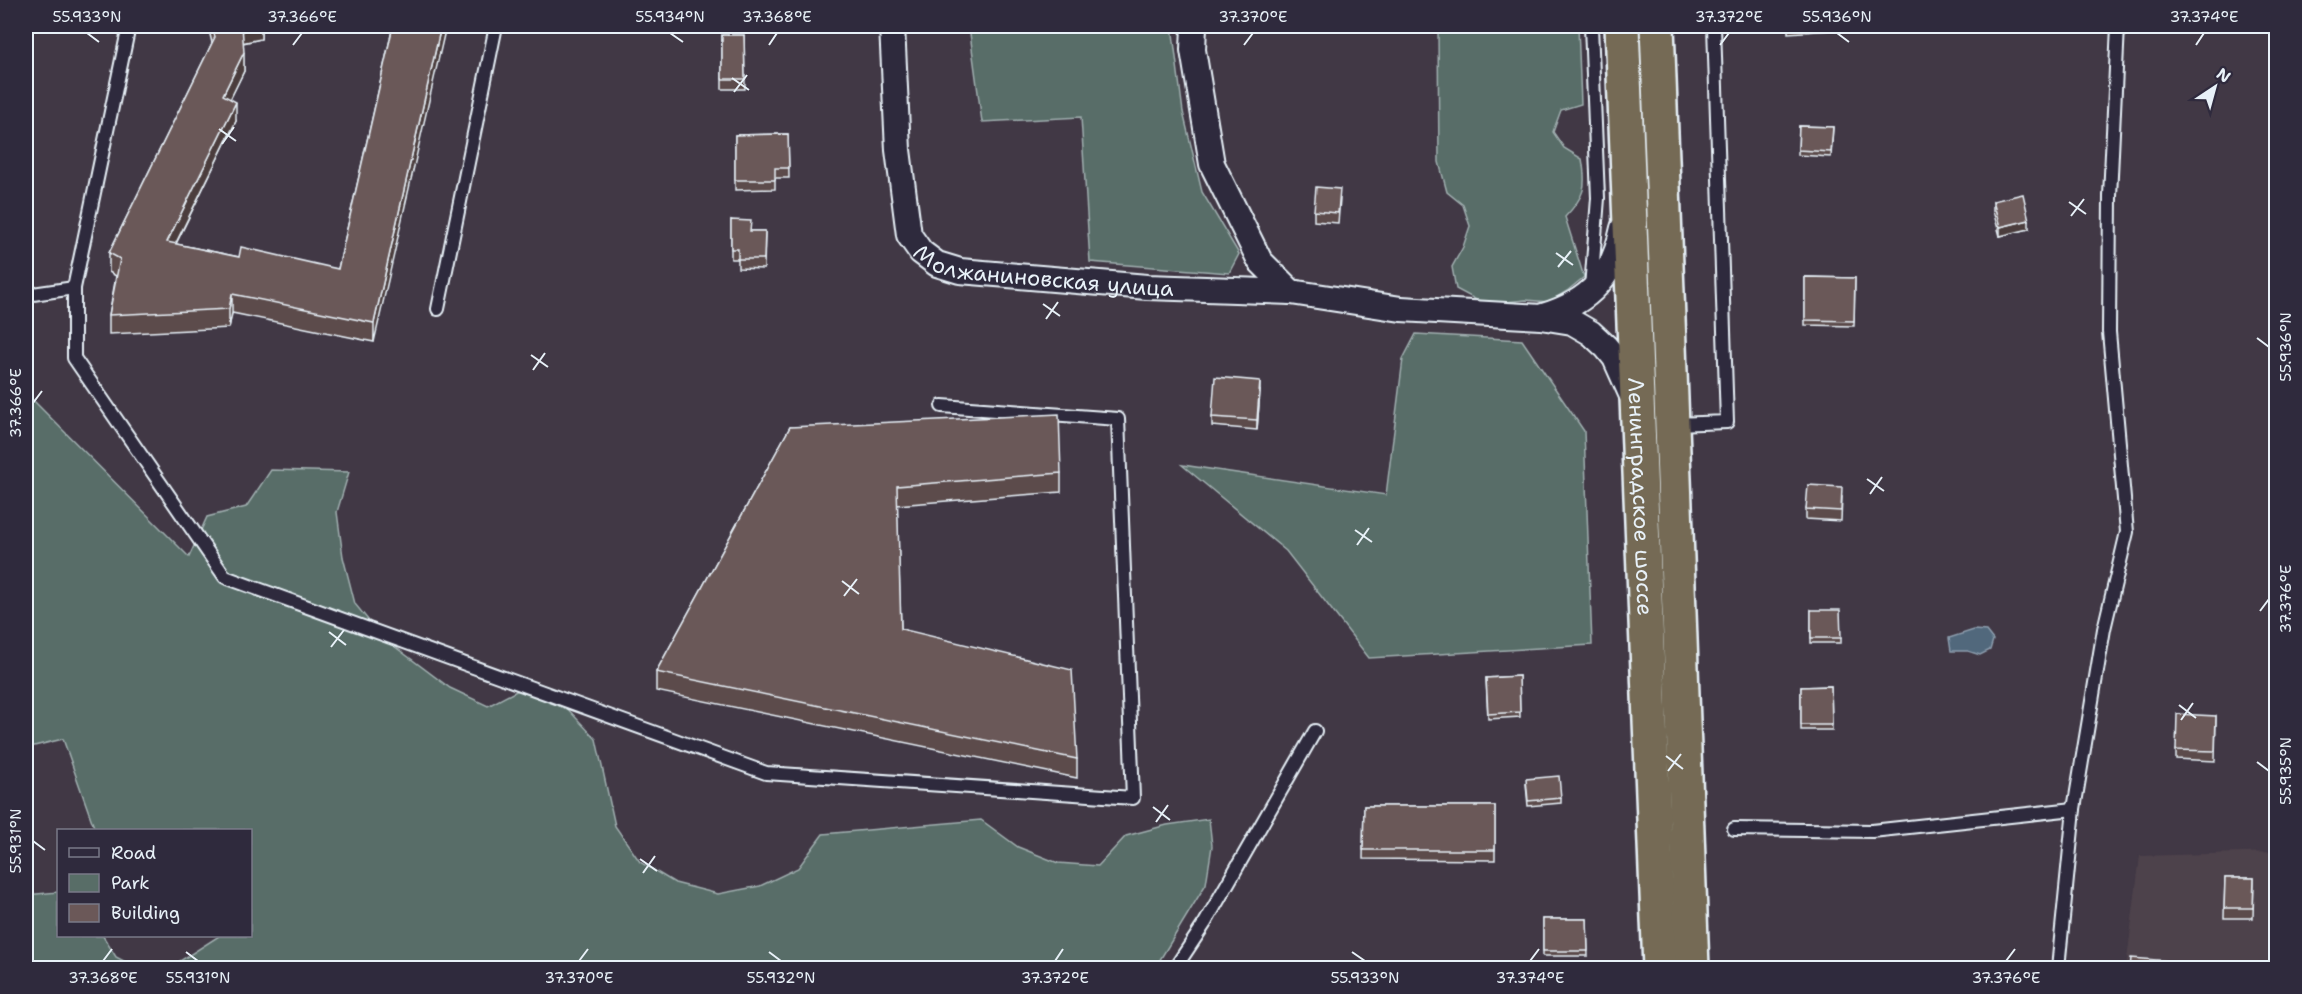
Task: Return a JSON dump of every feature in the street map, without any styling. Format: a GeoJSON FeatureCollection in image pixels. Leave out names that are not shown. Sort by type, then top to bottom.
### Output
{"type":"FeatureCollection","features":[{"type":"Feature","properties":{"kind":"highway","name":"Ленинградское шоссе"},"geometry":{"type":"LineString","coordinates":[[1622,26],[1660,969]]}},
{"type":"Feature","properties":{"kind":"highway","name":"Ленинградское шоссе"},"geometry":{"type":"LineString","coordinates":[[1657,26],[1692,969]]}},
{"type":"Feature","properties":{"kind":"street","name":"Молжаниновская улица"},"geometry":{"type":"LineString","coordinates":[[892,26],[898,150],[909,235],[921,252],[937,264],[960,271],[1148,287],[1291,292],[1401,309],[1541,317],[1572,322],[1591,333],[1614,358],[1638,410]]}},
{"type":"Feature","properties":{"kind":"street"},"geometry":{"type":"LineString","coordinates":[[1194,26],[1193,50],[1212,164],[1260,261],[1291,292]]}},
{"type":"Feature","properties":{"kind":"street","name":"Молжаниновская улица"},"geometry":{"type":"LineString","coordinates":[[1541,317],[1565,310],[1591,292],[1609,271],[1618,253],[1629,199]]}},
{"type":"Feature","properties":{"kind":"lane"},"geometry":{"type":"LineString","coordinates":[[129,26],[74,288],[74,358],[225,578],[766,773],[1133,798],[1119,419],[942,406]]}},
{"type":"Feature","properties":{"kind":"lane"},"geometry":{"type":"LineString","coordinates":[[438,309],[496,26]]}},
{"type":"Feature","properties":{"kind":"lane"},"geometry":{"type":"LineString","coordinates":[[1591,26],[1598,198],[1591,292]]}},
{"type":"Feature","properties":{"kind":"lane"},"geometry":{"type":"LineString","coordinates":[[1673,424],[1727,422],[1714,26]]}},
{"type":"Feature","properties":{"kind":"lane"},"geometry":{"type":"LineString","coordinates":[[2058,969],[2074,809],[2104,629],[2127,532],[2109,332],[2110,196],[2118,26]]}},
{"type":"Feature","properties":{"kind":"lane"},"geometry":{"type":"LineString","coordinates":[[26,295],[74,288]]}},
{"type":"Feature","properties":{"kind":"lane"},"geometry":{"type":"LineString","coordinates":[[1175,969],[1205,923],[1315,731]]}},
{"type":"Feature","properties":{"kind":"lane"},"geometry":{"type":"LineString","coordinates":[[1734,829],[1872,831],[2074,809]]}},
{"type":"Feature","properties":{"kind":"shaded area"},"geometry":{"type":"Polygon","coordinates":[[[2276,852],[2276,968],[2126,968],[2140,856],[2276,852]]]}},
{"type":"Feature","properties":{"kind":"green space"},"geometry":{"type":"Polygon","coordinates":[[[969,26],[1172,26],[1183,112],[1202,192],[1239,254],[1229,273],[1090,262],[1081,117],[982,122],[969,26]]]}},
{"type":"Feature","properties":{"kind":"green space"},"geometry":{"type":"Polygon","coordinates":[[[1438,26],[1578,26],[1581,104],[1561,110],[1553,132],[1564,148],[1582,159],[1583,191],[1577,203],[1565,217],[1584,277],[1549,302],[1526,300],[1484,304],[1456,289],[1452,267],[1463,247],[1470,226],[1463,205],[1447,192],[1439,162],[1438,26]]]}},
{"type":"Feature","properties":{"kind":"green space"},"geometry":{"type":"Polygon","coordinates":[[[1416,334],[1522,340],[1584,431],[1592,645],[1369,658],[1286,551],[1182,465],[1386,495],[1403,359],[1416,334]]]}},
{"type":"Feature","properties":{"kind":"green space"},"geometry":{"type":"Polygon","coordinates":[[[26,393],[189,557],[207,517],[246,507],[271,470],[349,472],[337,512],[343,557],[355,604],[382,637],[450,688],[488,706],[524,687],[564,705],[596,739],[615,826],[640,862],[675,883],[718,894],[760,886],[798,868],[823,834],[981,820],[1018,847],[1058,863],[1098,866],[1126,836],[1167,825],[1209,819],[1212,846],[1206,884],[1155,968],[169,968],[217,937],[252,937],[252,829],[95,829],[63,739],[26,748],[26,393]]]}},
{"type":"Feature","properties":{"kind":"green space"},"geometry":{"type":"Polygon","coordinates":[[[57,892],[57,937],[104,937],[116,957],[137,968],[26,968],[26,895],[57,892]]]}},
{"type":"Feature","properties":{"kind":"water"},"geometry":{"type":"Polygon","coordinates":[[[1974,630],[1986,631],[1993,640],[1990,650],[1980,655],[1968,651],[1951,651],[1949,638],[1974,630]]]}},
{"type":"Feature","properties":{"kind":"building"},"geometry":{"type":"Polygon","coordinates":[[[212,26],[242,26],[244,52],[223,95],[236,102],[167,242],[239,257],[241,247],[338,269],[393,26],[441,26],[374,323],[232,294],[229,309],[109,315],[120,259],[109,253],[215,37],[212,26]]]}},
{"type":"Feature","properties":{"kind":"building"},"geometry":{"type":"Polygon","coordinates":[[[1788,26],[1831,26],[1788,28],[1788,26]]]}},
{"type":"Feature","properties":{"kind":"building"},"geometry":{"type":"Polygon","coordinates":[[[722,35],[744,35],[745,79],[722,79],[722,35]]]}},
{"type":"Feature","properties":{"kind":"building"},"geometry":{"type":"Polygon","coordinates":[[[1799,126],[1833,127],[1831,152],[1798,150],[1799,126]]]}},
{"type":"Feature","properties":{"kind":"building"},"geometry":{"type":"Polygon","coordinates":[[[788,134],[789,168],[775,168],[775,180],[735,180],[735,135],[788,134]]]}},
{"type":"Feature","properties":{"kind":"building"},"geometry":{"type":"Polygon","coordinates":[[[1316,187],[1340,189],[1338,213],[1314,211],[1316,187]]]}},
{"type":"Feature","properties":{"kind":"building"},"geometry":{"type":"Polygon","coordinates":[[[2023,194],[2029,220],[2000,227],[1993,201],[2023,194]]]}},
{"type":"Feature","properties":{"kind":"building"},"geometry":{"type":"Polygon","coordinates":[[[731,220],[751,221],[750,231],[765,231],[764,259],[738,259],[738,249],[731,249],[731,220]]]}},
{"type":"Feature","properties":{"kind":"building"},"geometry":{"type":"Polygon","coordinates":[[[1805,277],[1855,278],[1854,321],[1805,320],[1805,277]]]}},
{"type":"Feature","properties":{"kind":"building"},"geometry":{"type":"Polygon","coordinates":[[[1215,377],[1260,381],[1257,420],[1212,417],[1215,377]]]}},
{"type":"Feature","properties":{"kind":"building"},"geometry":{"type":"Polygon","coordinates":[[[1059,414],[1061,473],[897,486],[901,629],[1072,670],[1077,759],[656,672],[790,427],[1059,414]]]}},
{"type":"Feature","properties":{"kind":"building"},"geometry":{"type":"Polygon","coordinates":[[[1808,485],[1842,487],[1841,511],[1806,509],[1808,485]]]}},
{"type":"Feature","properties":{"kind":"building"},"geometry":{"type":"Polygon","coordinates":[[[1811,610],[1840,610],[1841,638],[1811,638],[1811,610]]]}},
{"type":"Feature","properties":{"kind":"building"},"geometry":{"type":"Polygon","coordinates":[[[1519,676],[1520,712],[1488,714],[1486,678],[1519,676]]]}},
{"type":"Feature","properties":{"kind":"building"},"geometry":{"type":"Polygon","coordinates":[[[1831,686],[1832,725],[1801,725],[1801,687],[1831,686]]]}},
{"type":"Feature","properties":{"kind":"building"},"geometry":{"type":"Polygon","coordinates":[[[2177,714],[2216,716],[2215,751],[2176,750],[2177,714]]]}},
{"type":"Feature","properties":{"kind":"building"},"geometry":{"type":"Polygon","coordinates":[[[1559,776],[1561,798],[1528,801],[1526,779],[1559,776]]]}},
{"type":"Feature","properties":{"kind":"building"},"geometry":{"type":"Polygon","coordinates":[[[1364,806],[1495,806],[1495,850],[1363,850],[1364,806]]]}},
{"type":"Feature","properties":{"kind":"building"},"geometry":{"type":"Polygon","coordinates":[[[2225,878],[2254,878],[2253,908],[2224,908],[2225,878]]]}},
{"type":"Feature","properties":{"kind":"building"},"geometry":{"type":"Polygon","coordinates":[[[1543,919],[1587,919],[1588,951],[1543,951],[1543,919]]]}},
{"type":"Feature","properties":{"kind":"building"},"geometry":{"type":"Polygon","coordinates":[[[2131,958],[2169,961],[2168,969],[2130,969],[2131,958]]]}}]}
